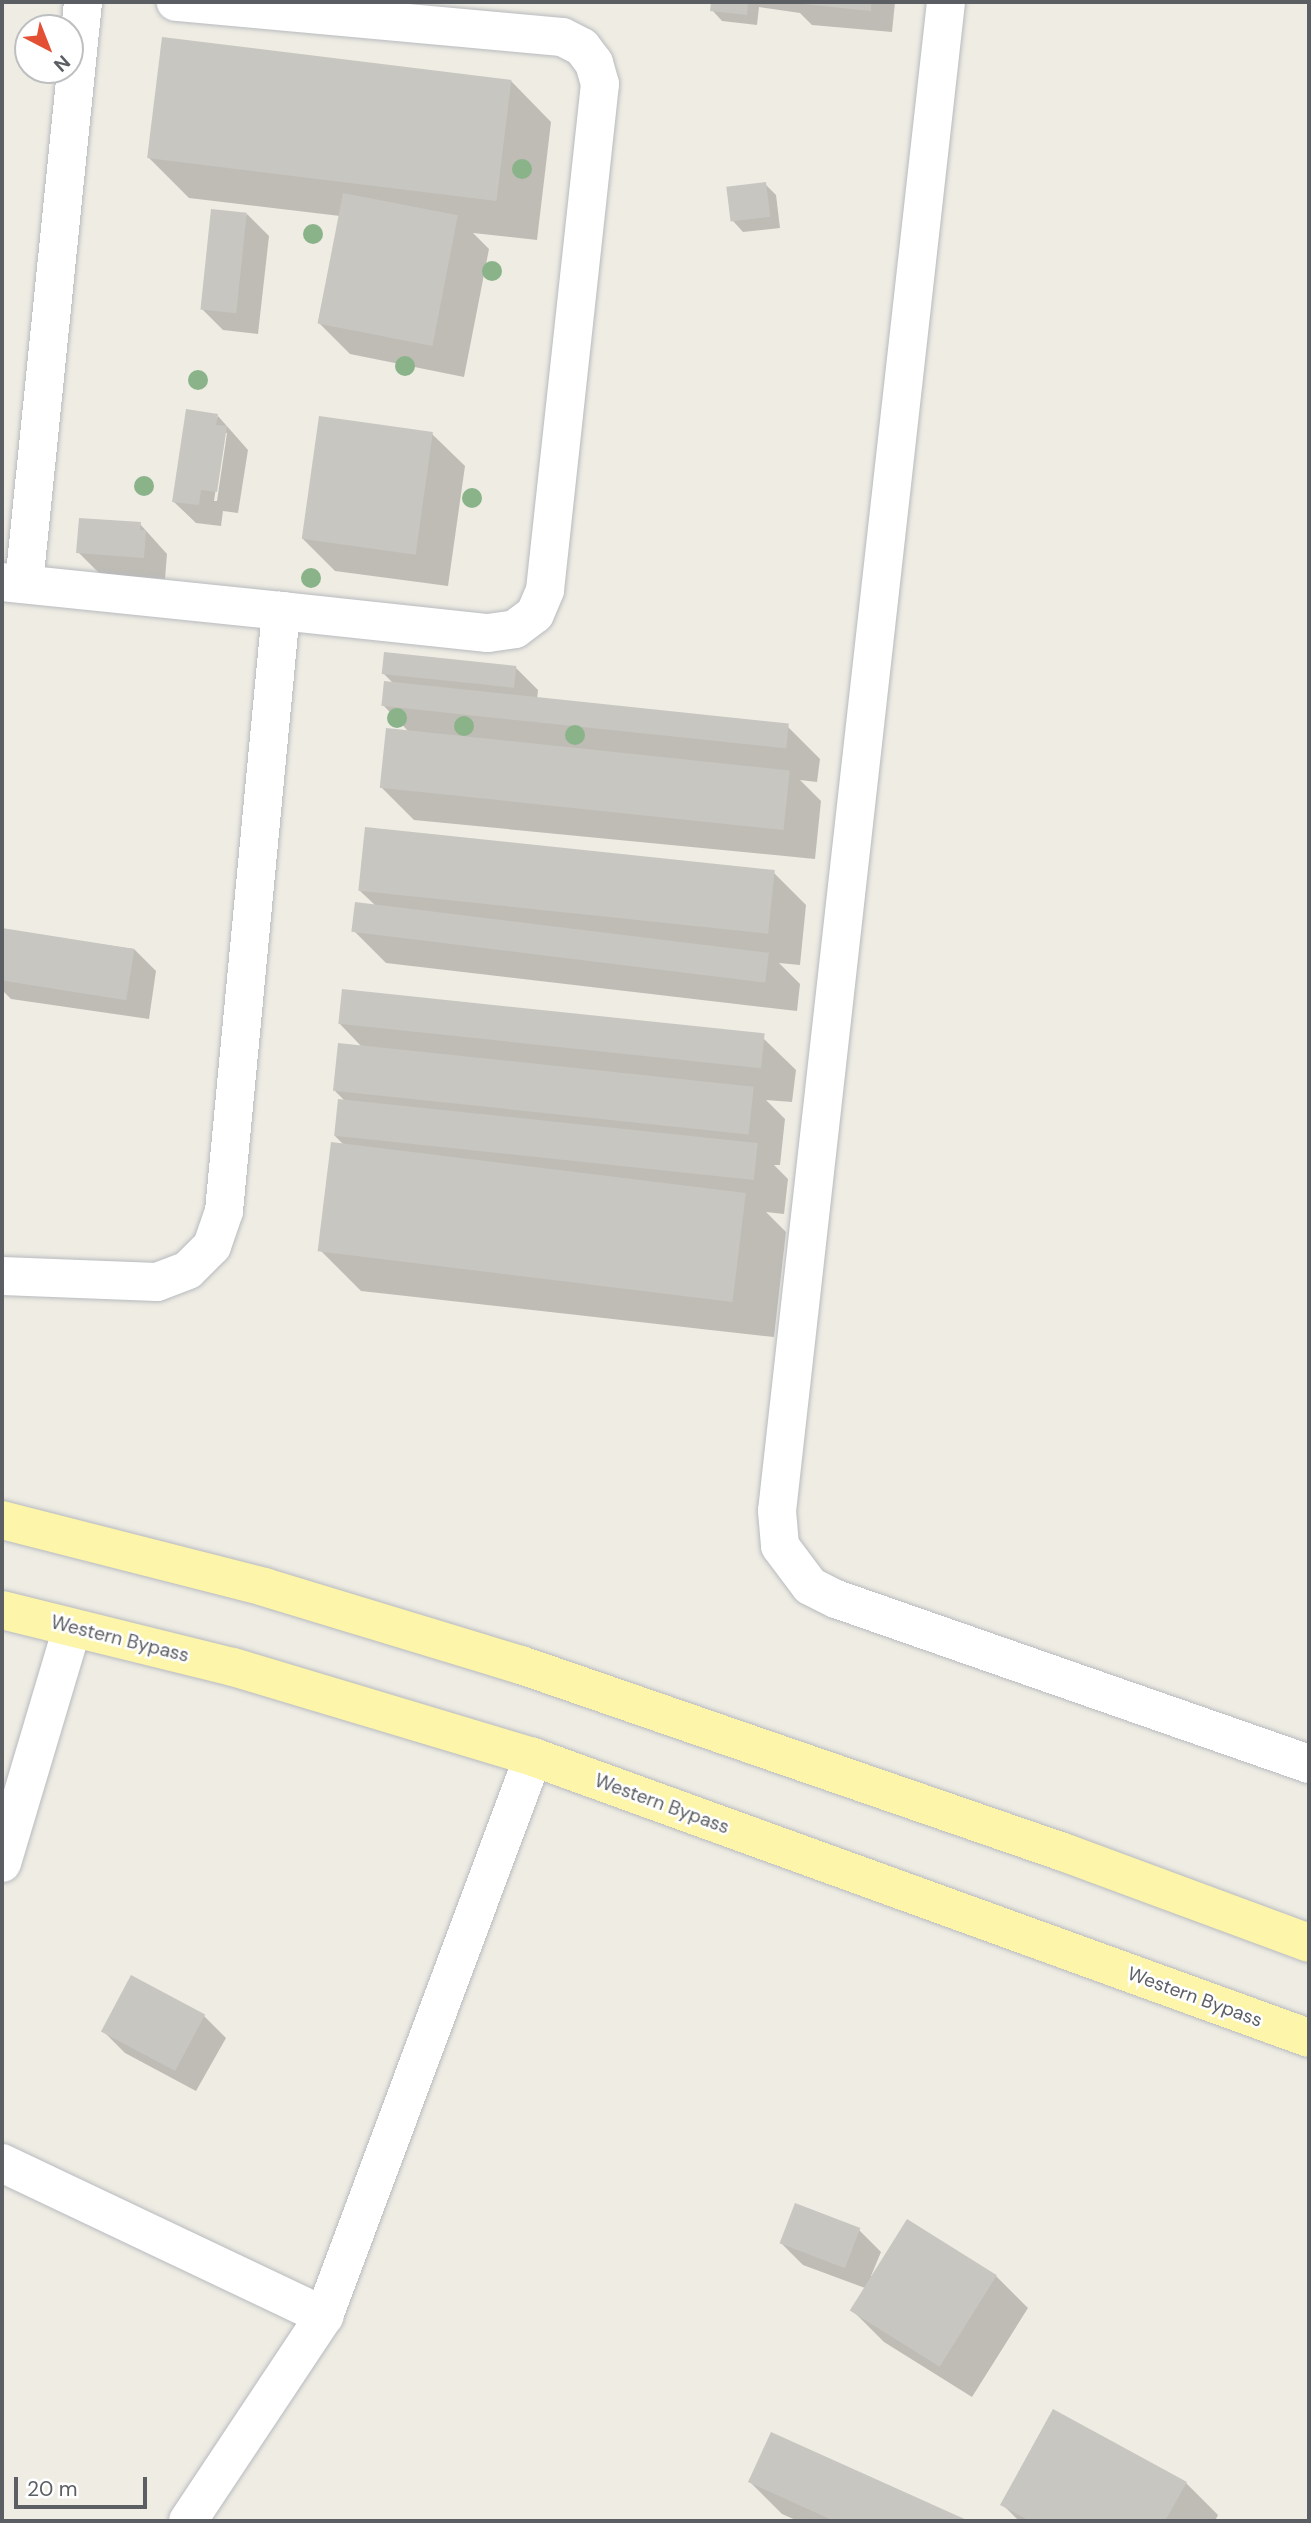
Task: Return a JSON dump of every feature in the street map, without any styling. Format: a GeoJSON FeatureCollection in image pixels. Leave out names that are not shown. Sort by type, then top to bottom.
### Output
{"type":"FeatureCollection","features":[{"type":"Feature","properties":{"kind":"main road"},"geometry":{"type":"LineString","coordinates":[[2,1520],[264,1587],[521,1665],[1063,1852],[1309,1943]]}},
{"type":"Feature","properties":{"kind":"main road","name":"Western Bypass"},"geometry":{"type":"LineString","coordinates":[[2,1610],[233,1667],[533,1757],[1309,2038]]}},
{"type":"Feature","properties":{"kind":"street"},"geometry":{"type":"LineString","coordinates":[[83,2],[13,583],[488,633],[514,629],[536,614],[545,590],[600,84],[594,63],[582,47],[562,37],[176,2]]}},
{"type":"Feature","properties":{"kind":"street"},"geometry":{"type":"LineString","coordinates":[[946,2],[777,1511],[780,1546],[810,1586],[836,1599],[1309,1764]]}},
{"type":"Feature","properties":{"kind":"street"},"geometry":{"type":"LineString","coordinates":[[2,1276],[157,1282],[188,1270],[212,1246],[224,1211],[281,611]]}},
{"type":"Feature","properties":{"kind":"street"},"geometry":{"type":"LineString","coordinates":[[2,1863],[72,1628]]}},
{"type":"Feature","properties":{"kind":"street"},"geometry":{"type":"LineString","coordinates":[[188,2521],[324,2316],[533,1757]]}},
{"type":"Feature","properties":{"kind":"street"},"geometry":{"type":"LineString","coordinates":[[2,2164],[324,2316]]}},
{"type":"Feature","properties":{"kind":"building"},"geometry":{"type":"Polygon","coordinates":[[[711,2],[748,2],[747,15],[710,11],[711,2]]]}},
{"type":"Feature","properties":{"kind":"building"},"geometry":{"type":"Polygon","coordinates":[[[784,2],[871,2],[871,11],[784,2]]]}},
{"type":"Feature","properties":{"kind":"building"},"geometry":{"type":"Polygon","coordinates":[[[162,37],[511,80],[497,201],[147,158],[162,37]]]}},
{"type":"Feature","properties":{"kind":"building"},"geometry":{"type":"Polygon","coordinates":[[[766,182],[770,217],[731,222],[726,187],[766,182]]]}},
{"type":"Feature","properties":{"kind":"building"},"geometry":{"type":"Polygon","coordinates":[[[343,193],[458,215],[432,346],[318,324],[343,193]]]}},
{"type":"Feature","properties":{"kind":"building"},"geometry":{"type":"Polygon","coordinates":[[[211,209],[247,213],[236,313],[200,309],[211,209]]]}},
{"type":"Feature","properties":{"kind":"building"},"geometry":{"type":"Polygon","coordinates":[[[186,409],[218,414],[216,425],[227,426],[217,492],[201,490],[199,505],[172,502],[186,409]]]}},
{"type":"Feature","properties":{"kind":"building"},"geometry":{"type":"Polygon","coordinates":[[[319,416],[433,432],[416,555],[302,539],[319,416]]]}},
{"type":"Feature","properties":{"kind":"building"},"geometry":{"type":"Polygon","coordinates":[[[79,518],[141,522],[140,530],[146,530],[144,558],[76,553],[79,518]]]}},
{"type":"Feature","properties":{"kind":"building"},"geometry":{"type":"Polygon","coordinates":[[[384,652],[516,666],[514,688],[382,674],[384,652]]]}},
{"type":"Feature","properties":{"kind":"building"},"geometry":{"type":"Polygon","coordinates":[[[384,681],[789,724],[786,748],[381,706],[384,681]]]}},
{"type":"Feature","properties":{"kind":"building"},"geometry":{"type":"Polygon","coordinates":[[[386,728],[790,770],[784,830],[380,788],[386,728]]]}},
{"type":"Feature","properties":{"kind":"building"},"geometry":{"type":"Polygon","coordinates":[[[365,827],[775,870],[768,934],[358,891],[365,827]]]}},
{"type":"Feature","properties":{"kind":"building"},"geometry":{"type":"Polygon","coordinates":[[[355,902],[769,953],[765,983],[351,932],[355,902]]]}},
{"type":"Feature","properties":{"kind":"building"},"geometry":{"type":"Polygon","coordinates":[[[2,928],[134,949],[126,1000],[2,981],[2,928]]]}},
{"type":"Feature","properties":{"kind":"building"},"geometry":{"type":"Polygon","coordinates":[[[342,989],[765,1033],[761,1068],[338,1024],[342,989]]]}},
{"type":"Feature","properties":{"kind":"building"},"geometry":{"type":"Polygon","coordinates":[[[338,1043],[754,1087],[749,1134],[333,1091],[338,1043]]]}},
{"type":"Feature","properties":{"kind":"building"},"geometry":{"type":"Polygon","coordinates":[[[338,1099],[758,1143],[754,1180],[334,1136],[338,1099]]]}},
{"type":"Feature","properties":{"kind":"building"},"geometry":{"type":"Polygon","coordinates":[[[331,1142],[746,1193],[732,1302],[318,1251],[331,1142]]]}},
{"type":"Feature","properties":{"kind":"building"},"geometry":{"type":"Polygon","coordinates":[[[131,1975],[205,2014],[175,2071],[101,2032],[131,1975]]]}},
{"type":"Feature","properties":{"kind":"building"},"geometry":{"type":"Polygon","coordinates":[[[795,2203],[860,2228],[845,2268],[780,2243],[795,2203]]]}},
{"type":"Feature","properties":{"kind":"building"},"geometry":{"type":"Polygon","coordinates":[[[907,2219],[997,2275],[940,2367],[850,2311],[907,2219]]]}},
{"type":"Feature","properties":{"kind":"building"},"geometry":{"type":"Polygon","coordinates":[[[1053,2409],[1187,2482],[1165,2521],[1030,2521],[1000,2505],[1053,2409]]]}},
{"type":"Feature","properties":{"kind":"building"},"geometry":{"type":"Polygon","coordinates":[[[771,2432],[969,2521],[834,2521],[748,2482],[771,2432]]]}}]}
